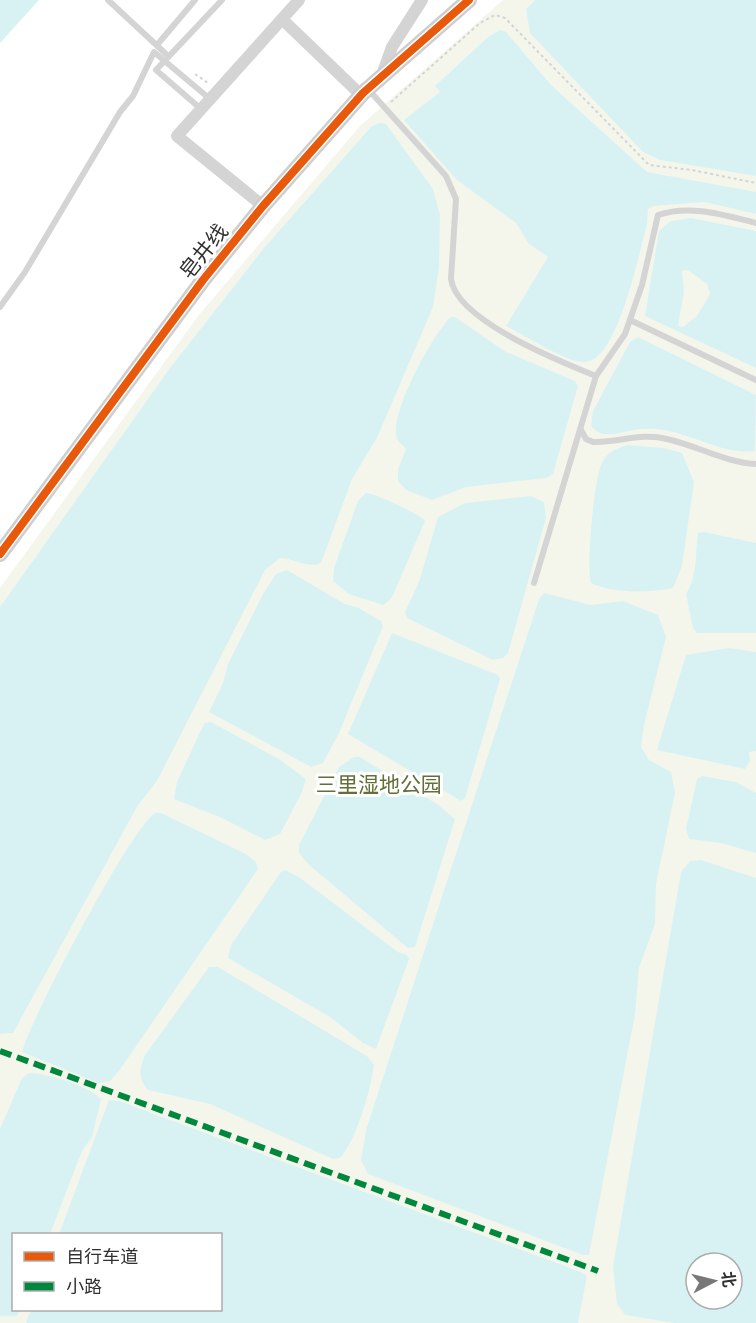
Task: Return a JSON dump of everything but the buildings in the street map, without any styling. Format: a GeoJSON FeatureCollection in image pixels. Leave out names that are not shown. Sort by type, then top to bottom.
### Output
{"type":"FeatureCollection","features":[{"type":"Feature","properties":{"kind":"street"},"geometry":{"type":"LineString","coordinates":[[263,206],[177,136],[283,20],[298,0]]}},
{"type":"Feature","properties":{"kind":"street"},"geometry":{"type":"LineString","coordinates":[[381,77],[392,47],[422,0]]}},
{"type":"Feature","properties":{"kind":"street","name":"皂井线"},"geometry":{"type":"LineString","coordinates":[[1,550],[203,280],[263,206],[365,92],[469,0]]}},
{"type":"Feature","properties":{"kind":"street"},"geometry":{"type":"LineString","coordinates":[[283,20],[365,92]]}},
{"type":"Feature","properties":{"kind":"lane"},"geometry":{"type":"LineString","coordinates":[[108,0],[166,54]]}},
{"type":"Feature","properties":{"kind":"lane"},"geometry":{"type":"LineString","coordinates":[[157,45],[195,0]]}},
{"type":"Feature","properties":{"kind":"lane"},"geometry":{"type":"LineString","coordinates":[[201,109],[156,70],[222,0]]}},
{"type":"Feature","properties":{"kind":"lane"},"geometry":{"type":"LineString","coordinates":[[0,307],[25,272],[120,112],[133,96],[154,52],[210,99]]}},
{"type":"Feature","properties":{"kind":"lane"},"geometry":{"type":"LineString","coordinates":[[365,92],[385,108],[446,176],[452,187],[456,199],[451,279],[452,287],[463,304],[511,336],[596,376]]}},
{"type":"Feature","properties":{"kind":"lane"},"geometry":{"type":"LineString","coordinates":[[534,583],[596,376],[610,359],[630,320],[642,285],[658,215],[668,212],[705,210],[756,223]]}},
{"type":"Feature","properties":{"kind":"lane"},"geometry":{"type":"LineString","coordinates":[[630,320],[756,380]]}},
{"type":"Feature","properties":{"kind":"lane"},"geometry":{"type":"LineString","coordinates":[[581,430],[586,439],[593,442],[648,436],[692,446],[731,461],[756,464]]}},
{"type":"Feature","properties":{"kind":"path"},"geometry":{"type":"LineString","coordinates":[[385,108],[480,23],[495,15],[505,18],[649,165],[692,170],[756,183]]}},
{"type":"Feature","properties":{"kind":"green space","name":"三里湿地公园"},"geometry":{"type":"Polygon","coordinates":[[[503,0],[756,0],[756,1323],[0,1323],[0,588],[198,316],[360,126],[503,0]]]}},
{"type":"Feature","properties":{"kind":"water"},"geometry":{"type":"Polygon","coordinates":[[[0,0],[39,0],[0,43],[0,0]]]}},
{"type":"Feature","properties":{"kind":"water"},"geometry":{"type":"Polygon","coordinates":[[[535,0],[756,0],[756,176],[660,160],[643,152],[530,33],[526,9],[535,0]]]}},
{"type":"Feature","properties":{"kind":"water"},"geometry":{"type":"Polygon","coordinates":[[[500,30],[506,32],[551,85],[647,172],[756,192],[756,214],[705,202],[654,206],[648,209],[647,225],[639,258],[617,325],[597,357],[585,362],[567,358],[506,326],[548,257],[529,244],[516,223],[457,180],[404,120],[440,92],[435,86],[488,37],[500,30]]]}},
{"type":"Feature","properties":{"kind":"water"},"geometry":{"type":"Polygon","coordinates":[[[379,123],[386,124],[433,189],[440,215],[439,267],[433,307],[377,438],[352,479],[321,563],[311,565],[280,558],[265,570],[157,781],[138,805],[13,1033],[0,1034],[0,607],[170,368],[264,248],[371,127],[379,123]]]}},
{"type":"Feature","properties":{"kind":"water"},"geometry":{"type":"Polygon","coordinates":[[[691,218],[756,231],[756,368],[645,316],[659,231],[671,221],[691,218]],[[688,270],[682,271],[684,292],[678,326],[683,327],[697,316],[710,294],[707,284],[688,270]]]}},
{"type":"Feature","properties":{"kind":"water"},"geometry":{"type":"Polygon","coordinates":[[[451,317],[455,317],[506,352],[575,381],[578,386],[553,474],[546,478],[466,487],[432,500],[406,490],[398,481],[398,469],[406,449],[397,439],[396,428],[399,412],[414,375],[434,340],[451,317]]]}},
{"type":"Feature","properties":{"kind":"water"},"geometry":{"type":"Polygon","coordinates":[[[638,337],[756,395],[755,451],[725,449],[667,431],[651,429],[605,434],[591,426],[593,411],[630,342],[638,337]]]}},
{"type":"Feature","properties":{"kind":"water"},"geometry":{"type":"Polygon","coordinates":[[[627,445],[664,448],[682,453],[694,482],[682,566],[673,588],[632,592],[600,587],[591,583],[590,542],[599,472],[606,456],[627,445]]]}},
{"type":"Feature","properties":{"kind":"water"},"geometry":{"type":"Polygon","coordinates":[[[366,493],[397,504],[425,521],[391,599],[383,605],[349,594],[333,581],[334,568],[358,501],[366,493]]]}},
{"type":"Feature","properties":{"kind":"water"},"geometry":{"type":"Polygon","coordinates":[[[531,496],[544,502],[546,518],[508,653],[503,658],[493,660],[407,618],[405,612],[419,582],[438,517],[465,503],[531,496]]]}},
{"type":"Feature","properties":{"kind":"water"},"geometry":{"type":"Polygon","coordinates":[[[704,532],[756,543],[756,633],[697,633],[693,628],[686,594],[693,579],[698,533],[704,532]]]}},
{"type":"Feature","properties":{"kind":"water"},"geometry":{"type":"Polygon","coordinates":[[[287,570],[345,604],[359,608],[381,621],[383,626],[339,733],[323,763],[311,767],[209,712],[223,683],[228,664],[263,594],[276,574],[287,570]]]}},
{"type":"Feature","properties":{"kind":"water"},"geometry":{"type":"Polygon","coordinates":[[[544,593],[591,605],[623,601],[658,615],[666,637],[644,725],[641,747],[649,760],[671,772],[675,793],[656,884],[655,924],[639,968],[635,1014],[589,1255],[583,1255],[368,1174],[361,1160],[366,1130],[539,599],[544,593]]]}},
{"type":"Feature","properties":{"kind":"water"},"geometry":{"type":"Polygon","coordinates":[[[392,633],[498,675],[500,679],[465,798],[461,801],[348,734],[392,633]]]}},
{"type":"Feature","properties":{"kind":"water"},"geometry":{"type":"Polygon","coordinates":[[[729,648],[756,652],[756,751],[749,752],[750,761],[745,769],[657,750],[686,655],[729,648]]]}},
{"type":"Feature","properties":{"kind":"water"},"geometry":{"type":"Polygon","coordinates":[[[211,722],[279,759],[306,779],[301,794],[280,834],[265,840],[222,818],[174,799],[177,782],[201,730],[205,723],[211,722]]]}},
{"type":"Feature","properties":{"kind":"water"},"geometry":{"type":"Polygon","coordinates":[[[354,757],[360,757],[437,804],[455,819],[415,947],[408,948],[308,864],[299,853],[299,845],[339,767],[354,757]]]}},
{"type":"Feature","properties":{"kind":"water"},"geometry":{"type":"Polygon","coordinates":[[[702,776],[736,782],[756,793],[756,853],[721,843],[689,839],[686,829],[697,779],[702,776]]]}},
{"type":"Feature","properties":{"kind":"water"},"geometry":{"type":"Polygon","coordinates":[[[155,813],[161,813],[246,854],[256,862],[258,869],[119,1071],[110,1081],[98,1083],[22,1052],[43,1003],[82,926],[125,852],[155,813]]]}},
{"type":"Feature","properties":{"kind":"water"},"geometry":{"type":"Polygon","coordinates":[[[701,860],[756,878],[756,1323],[674,1323],[625,1315],[617,1304],[613,1267],[681,872],[690,861],[701,860]]]}},
{"type":"Feature","properties":{"kind":"water"},"geometry":{"type":"Polygon","coordinates":[[[285,870],[299,877],[398,952],[407,955],[409,959],[376,1049],[363,1043],[330,1017],[228,958],[231,945],[281,872],[285,870]]]}},
{"type":"Feature","properties":{"kind":"water"},"geometry":{"type":"Polygon","coordinates":[[[209,967],[218,967],[367,1056],[374,1065],[362,1114],[352,1140],[340,1158],[333,1159],[210,1104],[148,1090],[145,1086],[140,1073],[145,1055],[209,967]]]}},
{"type":"Feature","properties":{"kind":"water"},"geometry":{"type":"Polygon","coordinates":[[[29,1073],[46,1075],[87,1089],[101,1099],[92,1137],[82,1151],[50,1233],[12,1233],[12,1311],[20,1311],[17,1316],[0,1316],[0,1129],[22,1078],[29,1073]]]}},
{"type":"Feature","properties":{"kind":"water"},"geometry":{"type":"Polygon","coordinates":[[[109,1100],[119,1101],[587,1276],[578,1323],[26,1323],[31,1311],[222,1311],[222,1233],[59,1233],[109,1100]]]}},
{"type":"Feature","properties":{"kind":"marked path"},"geometry":{"type":"LineString","coordinates":[[0,1051],[598,1271]]}},
{"type":"Feature","properties":{"kind":"cycle path"},"geometry":{"type":"LineString","coordinates":[[0,554],[203,280],[263,206],[363,93],[469,0]]}}]}
